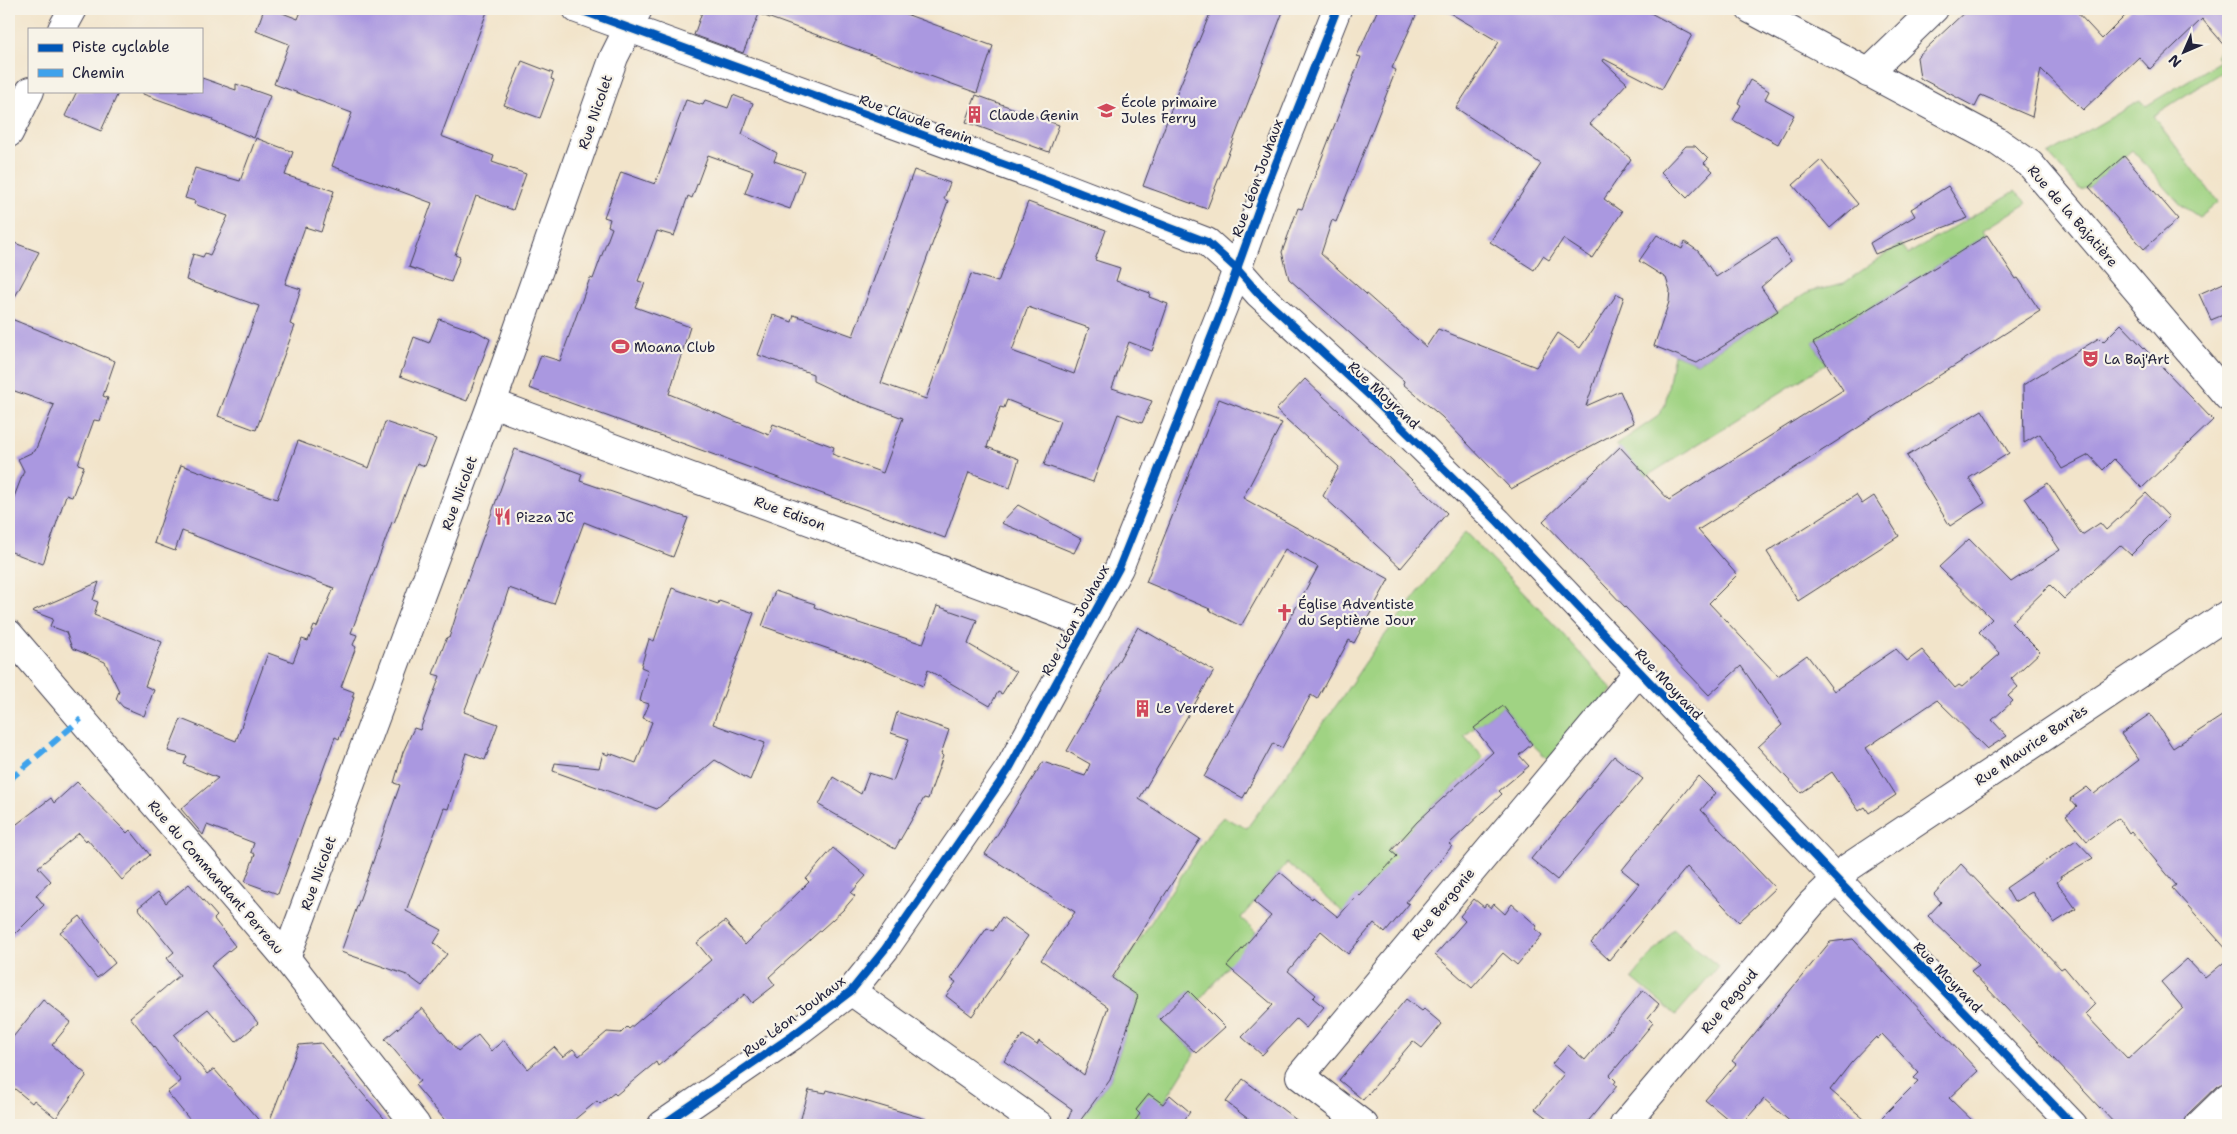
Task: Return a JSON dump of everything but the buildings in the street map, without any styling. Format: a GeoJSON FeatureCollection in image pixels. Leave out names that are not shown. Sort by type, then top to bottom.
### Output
{"type":"FeatureCollection","features":[{"type":"Feature","properties":{"kind":"street"},"geometry":{"type":"LineString","coordinates":[[63,28],[73,9]]}},
{"type":"Feature","properties":{"kind":"street","name":"Rue Claude Genin"},"geometry":{"type":"LineString","coordinates":[[577,9],[633,18],[1208,242],[1237,269]]}},
{"type":"Feature","properties":{"kind":"street","name":"Rue Léon Jouhaux"},"geometry":{"type":"LineString","coordinates":[[662,1125],[792,1036],[851,991],[885,949],[1004,776],[1119,568],[1237,269],[1302,94],[1337,9]]}},
{"type":"Feature","properties":{"kind":"street","name":"Rue de la Bajatière"},"geometry":{"type":"LineString","coordinates":[[1750,9],[1868,74],[1997,141],[2030,164],[2228,396]]}},
{"type":"Feature","properties":{"kind":"street"},"geometry":{"type":"LineString","coordinates":[[1868,74],[1934,9]]}},
{"type":"Feature","properties":{"kind":"street","name":"Rue Nicolet"},"geometry":{"type":"LineString","coordinates":[[286,958],[492,403],[614,57],[633,18]]}},
{"type":"Feature","properties":{"kind":"street"},"geometry":{"type":"LineString","coordinates":[[9,133],[30,92]]}},
{"type":"Feature","properties":{"kind":"street","name":"Rue Moyrand"},"geometry":{"type":"LineString","coordinates":[[1237,269],[1259,294],[1370,396],[1498,522],[1836,879],[2073,1125]]}},
{"type":"Feature","properties":{"kind":"street","name":"Rue Edison"},"geometry":{"type":"LineString","coordinates":[[492,403],[1087,624]]}},
{"type":"Feature","properties":{"kind":"street","name":"Rue Maurice Barrès"},"geometry":{"type":"LineString","coordinates":[[1836,879],[1864,856],[2228,614]]}},
{"type":"Feature","properties":{"kind":"street","name":"Rue du Commandant Perreau"},"geometry":{"type":"LineString","coordinates":[[9,634],[286,958],[416,1125]]}},
{"type":"Feature","properties":{"kind":"street","name":"Rue Bergonie"},"geometry":{"type":"LineString","coordinates":[[1364,1125],[1300,1076],[1640,670]]}},
{"type":"Feature","properties":{"kind":"street","name":"Rue Pegoud"},"geometry":{"type":"LineString","coordinates":[[1624,1125],[1812,903],[1836,879]]}},
{"type":"Feature","properties":{"kind":"street"},"geometry":{"type":"LineString","coordinates":[[851,991],[1039,1125]]}},
{"type":"Feature","properties":{"kind":"street"},"geometry":{"type":"LineString","coordinates":[[2199,1125],[2228,1097]]}},
{"type":"Feature","properties":{"kind":"green space"},"geometry":{"type":"Polygon","coordinates":[[[2228,35],[2228,72],[2226,69],[2153,116],[2218,202],[2199,217],[2180,204],[2132,150],[2089,187],[2080,190],[2048,154],[2141,100],[2146,106],[2220,61],[2216,56],[2228,35]]]}},
{"type":"Feature","properties":{"kind":"green space"},"geometry":{"type":"Polygon","coordinates":[[[2015,191],[2027,203],[1984,230],[1987,235],[1813,343],[1826,364],[1647,476],[1616,445],[1657,417],[1665,405],[1674,354],[1697,363],[1810,291],[1844,283],[1900,244],[1908,254],[2015,191]]]}},
{"type":"Feature","properties":{"kind":"green space"},"geometry":{"type":"Polygon","coordinates":[[[1465,532],[1540,609],[1613,690],[1549,760],[1532,744],[1503,706],[1464,736],[1484,758],[1420,819],[1402,839],[1399,837],[1388,849],[1398,857],[1343,912],[1287,863],[1241,918],[1256,932],[1251,939],[1199,1001],[1189,991],[1160,1019],[1195,1053],[1163,1104],[1136,1110],[1140,1114],[1132,1125],[1092,1125],[1083,1117],[1110,1080],[1138,996],[1114,979],[1211,830],[1223,817],[1247,828],[1338,703],[1375,648],[1465,532]]]}},
{"type":"Feature","properties":{"kind":"green space"},"geometry":{"type":"Polygon","coordinates":[[[1673,929],[1718,966],[1676,1015],[1632,978],[1673,929]]]}},
{"type":"Feature","properties":{"kind":"marked path"},"geometry":{"type":"LineString","coordinates":[[9,780],[81,719]]}},
{"type":"Feature","properties":{"kind":"cycle path"},"geometry":{"type":"LineString","coordinates":[[577,9],[1044,179],[1207,242],[1237,269],[1259,294],[1370,396],[1498,522],[1820,862],[2073,1125]]}},
{"type":"Feature","properties":{"kind":"cycle path"},"geometry":{"type":"LineString","coordinates":[[662,1125],[792,1036],[851,991],[885,949],[1009,769],[1119,568],[1224,305],[1265,191],[1337,9]]}},
{"type":"Feature","properties":{"kind":"place","name":"École primaire Jules Ferry"},"geometry":{"type":"Point","coordinates":[1107,110]}},
{"type":"Feature","properties":{"kind":"place","name":"Claude Genin"},"geometry":{"type":"Point","coordinates":[975,115]}},
{"type":"Feature","properties":{"kind":"place","name":"Moana Club"},"geometry":{"type":"Point","coordinates":[620,347]}},
{"type":"Feature","properties":{"kind":"place","name":"La Baj'Art"},"geometry":{"type":"Point","coordinates":[2090,359]}},
{"type":"Feature","properties":{"kind":"place","name":"Pizza JC"},"geometry":{"type":"Point","coordinates":[502,517]}},
{"type":"Feature","properties":{"kind":"place","name":"Église Adventiste du Septième Jour"},"geometry":{"type":"Point","coordinates":[1284,612]}},
{"type":"Feature","properties":{"kind":"place","name":"Le Verderet"},"geometry":{"type":"Point","coordinates":[1142,708]}}]}
